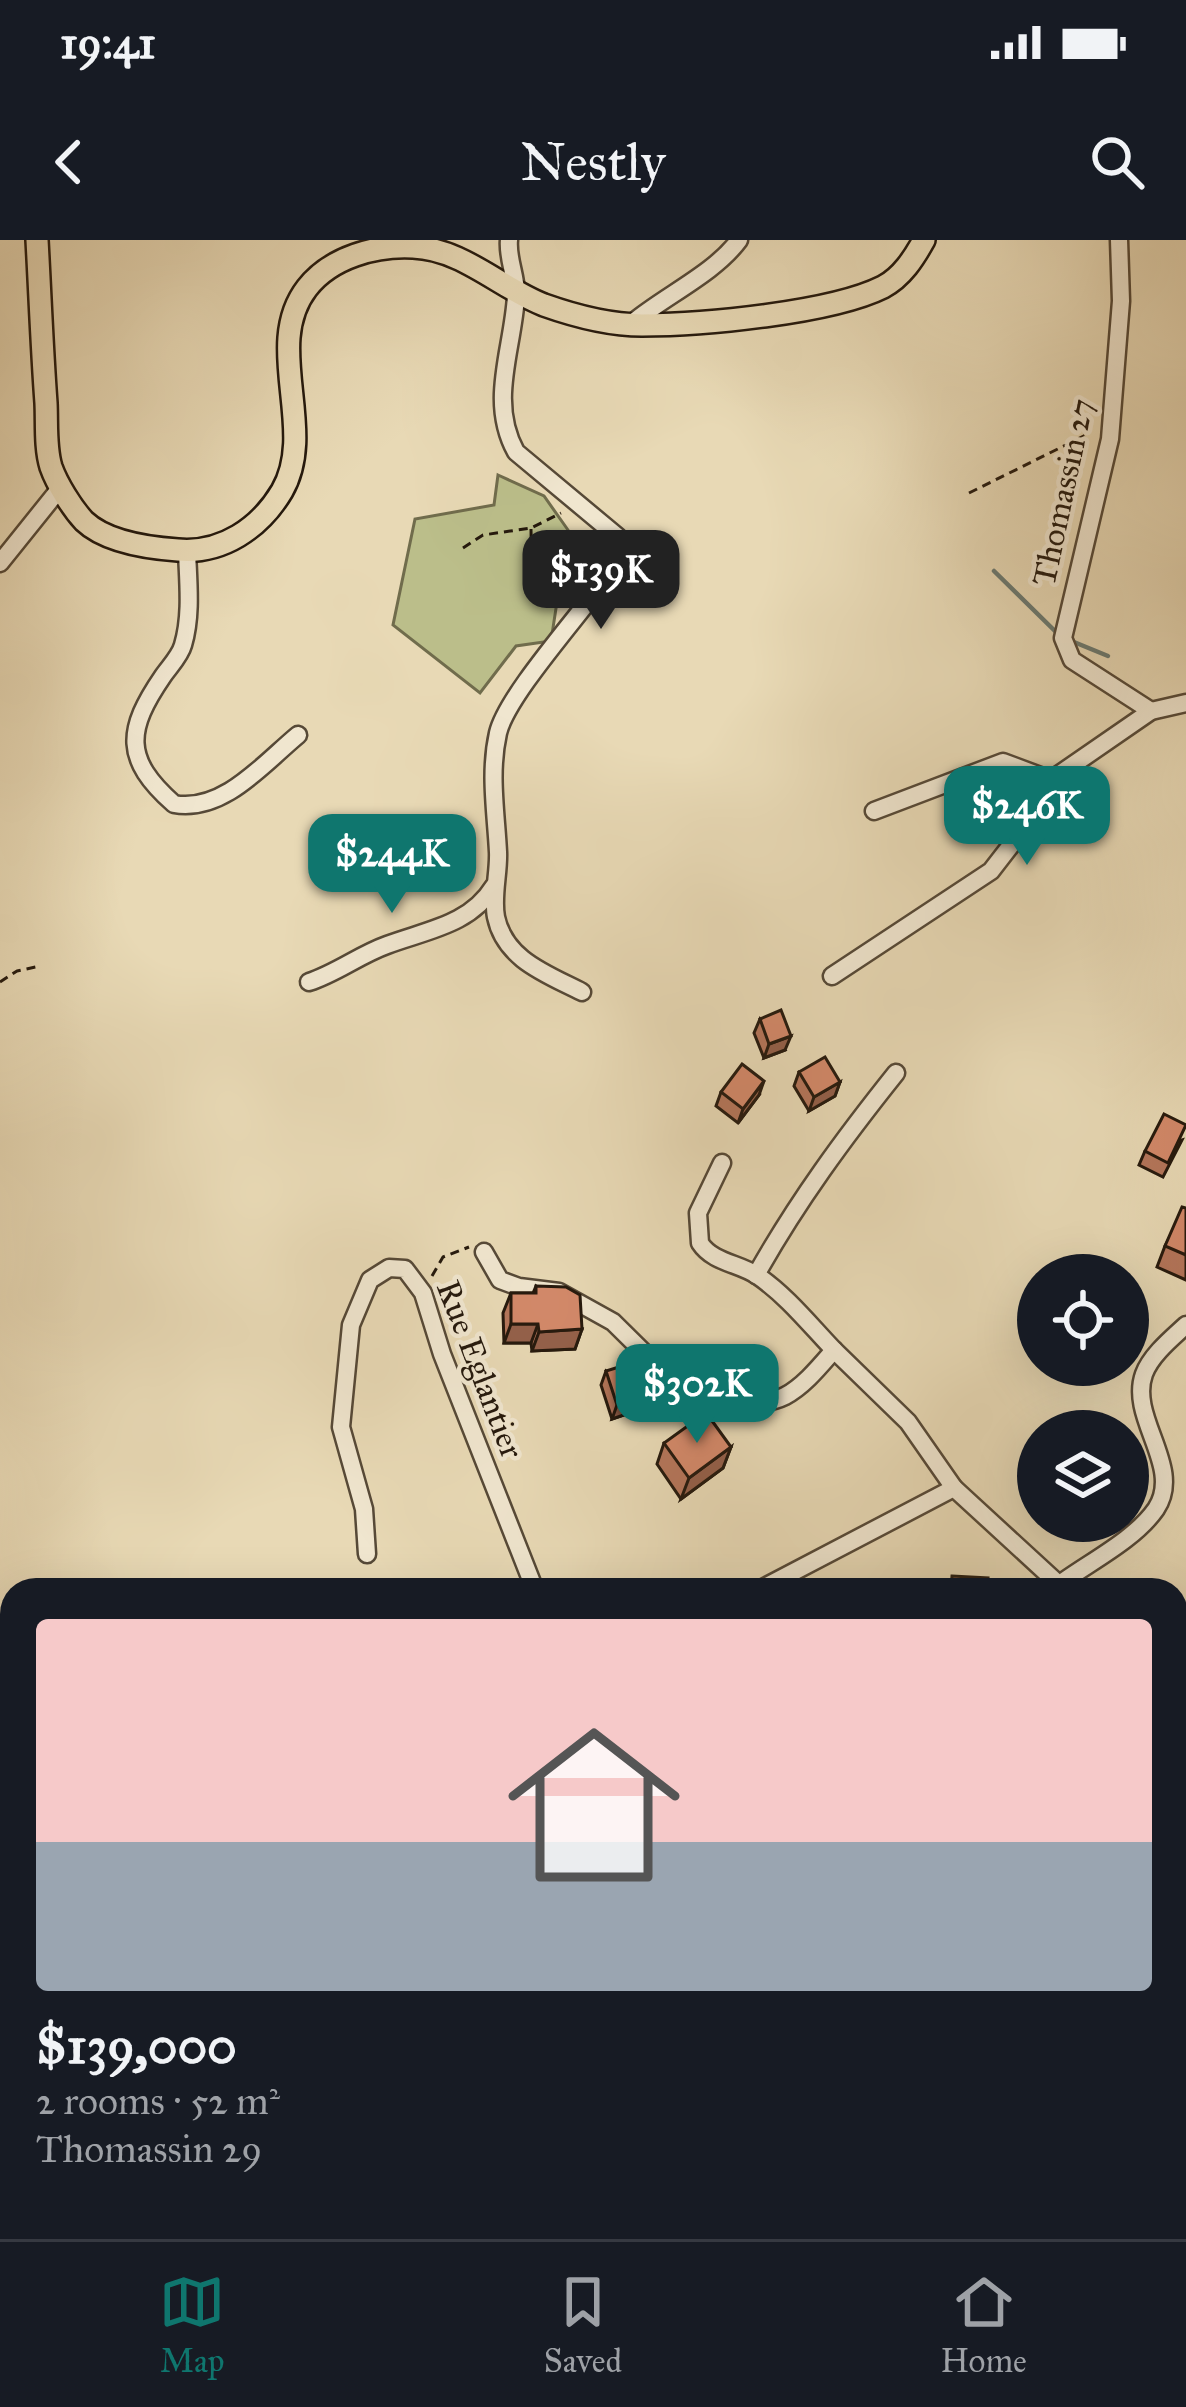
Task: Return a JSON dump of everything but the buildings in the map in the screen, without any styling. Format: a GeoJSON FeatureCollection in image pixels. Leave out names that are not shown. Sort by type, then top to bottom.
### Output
{"type":"FeatureCollection","features":[{"type":"Feature","properties":{"kind":"main road"},"geometry":{"type":"LineString","coordinates":[[37,240],[50,465],[86,523],[150,548],[187,551],[224,546],[262,517],[282,490],[296,458],[289,329],[306,289],[335,263],[378,248],[445,249],[486,270],[516,293],[595,320],[631,324],[841,304],[888,285],[924,240]]}},
{"type":"Feature","properties":{"kind":"street"},"geometry":{"type":"LineString","coordinates":[[508,240],[516,293],[502,395],[507,435],[516,452],[618,537],[624,553],[498,729],[492,795],[496,917],[518,958],[582,992]]}},
{"type":"Feature","properties":{"kind":"street"},"geometry":{"type":"LineString","coordinates":[[631,324],[661,298],[727,256],[740,240]]}},
{"type":"Feature","properties":{"kind":"street","name":"Thomassin 27"},"geometry":{"type":"LineString","coordinates":[[1119,240],[1121,302],[1111,439],[1064,624],[1064,648],[1072,660],[1151,710]]}},
{"type":"Feature","properties":{"kind":"street"},"geometry":{"type":"LineString","coordinates":[[0,563],[61,487]]}},
{"type":"Feature","properties":{"kind":"street"},"geometry":{"type":"LineString","coordinates":[[187,551],[189,602],[183,648],[141,708],[134,737],[139,768],[174,804],[206,803],[232,790],[298,735]]}},
{"type":"Feature","properties":{"kind":"street"},"geometry":{"type":"LineString","coordinates":[[832,976],[991,871],[1022,832],[1051,780],[1151,710],[1186,703]]}},
{"type":"Feature","properties":{"kind":"street"},"geometry":{"type":"LineString","coordinates":[[874,811],[1003,762],[1051,780]]}},
{"type":"Feature","properties":{"kind":"street"},"geometry":{"type":"LineString","coordinates":[[309,982],[338,973],[392,943],[457,921],[482,905],[497,880]]}},
{"type":"Feature","properties":{"kind":"street"},"geometry":{"type":"LineString","coordinates":[[756,1275],[791,1213],[896,1073]]}},
{"type":"Feature","properties":{"kind":"street"},"geometry":{"type":"LineString","coordinates":[[722,1163],[698,1213],[700,1243],[715,1257],[756,1275],[776,1290],[908,1422],[954,1488],[1048,1578]]}},
{"type":"Feature","properties":{"kind":"street"},"geometry":{"type":"LineString","coordinates":[[484,1252],[500,1280],[559,1292],[614,1322],[698,1406],[713,1409],[782,1398],[834,1350]]}},
{"type":"Feature","properties":{"kind":"street","name":"Rue Eglantier"},"geometry":{"type":"LineString","coordinates":[[367,1554],[364,1509],[341,1427],[351,1325],[370,1280],[380,1271],[405,1269],[423,1293],[442,1354],[530,1578]]}},
{"type":"Feature","properties":{"kind":"street"},"geometry":{"type":"LineString","coordinates":[[1072,1578],[1156,1509],[1173,1483],[1142,1397],[1144,1374],[1186,1325]]}},
{"type":"Feature","properties":{"kind":"street"},"geometry":{"type":"LineString","coordinates":[[782,1578],[954,1488]]}},
{"type":"Feature","properties":{"kind":"path"},"geometry":{"type":"LineString","coordinates":[[969,493],[1089,432],[1111,439]]}},
{"type":"Feature","properties":{"kind":"path"},"geometry":{"type":"LineString","coordinates":[[463,548],[483,535],[531,528],[578,502]]}},
{"type":"Feature","properties":{"kind":"path"},"geometry":{"type":"LineString","coordinates":[[531,528],[532,590]]}},
{"type":"Feature","properties":{"kind":"path"},"geometry":{"type":"LineString","coordinates":[[0,982],[17,971],[40,966]]}},
{"type":"Feature","properties":{"kind":"path"},"geometry":{"type":"LineString","coordinates":[[423,1293],[442,1257],[467,1246],[484,1252]]}},
{"type":"Feature","properties":{"kind":"green space"},"geometry":{"type":"Polygon","coordinates":[[[498,475],[544,496],[568,530],[551,641],[516,646],[480,693],[393,625],[415,519],[494,505],[498,475]]]}},
{"type":"Feature","properties":{"kind":"waterway"},"geometry":{"type":"LineString","coordinates":[[994,571],[1059,635]]}},
{"type":"Feature","properties":{"kind":"waterway"},"geometry":{"type":"LineString","coordinates":[[1069,640],[1108,656]]}}]}
